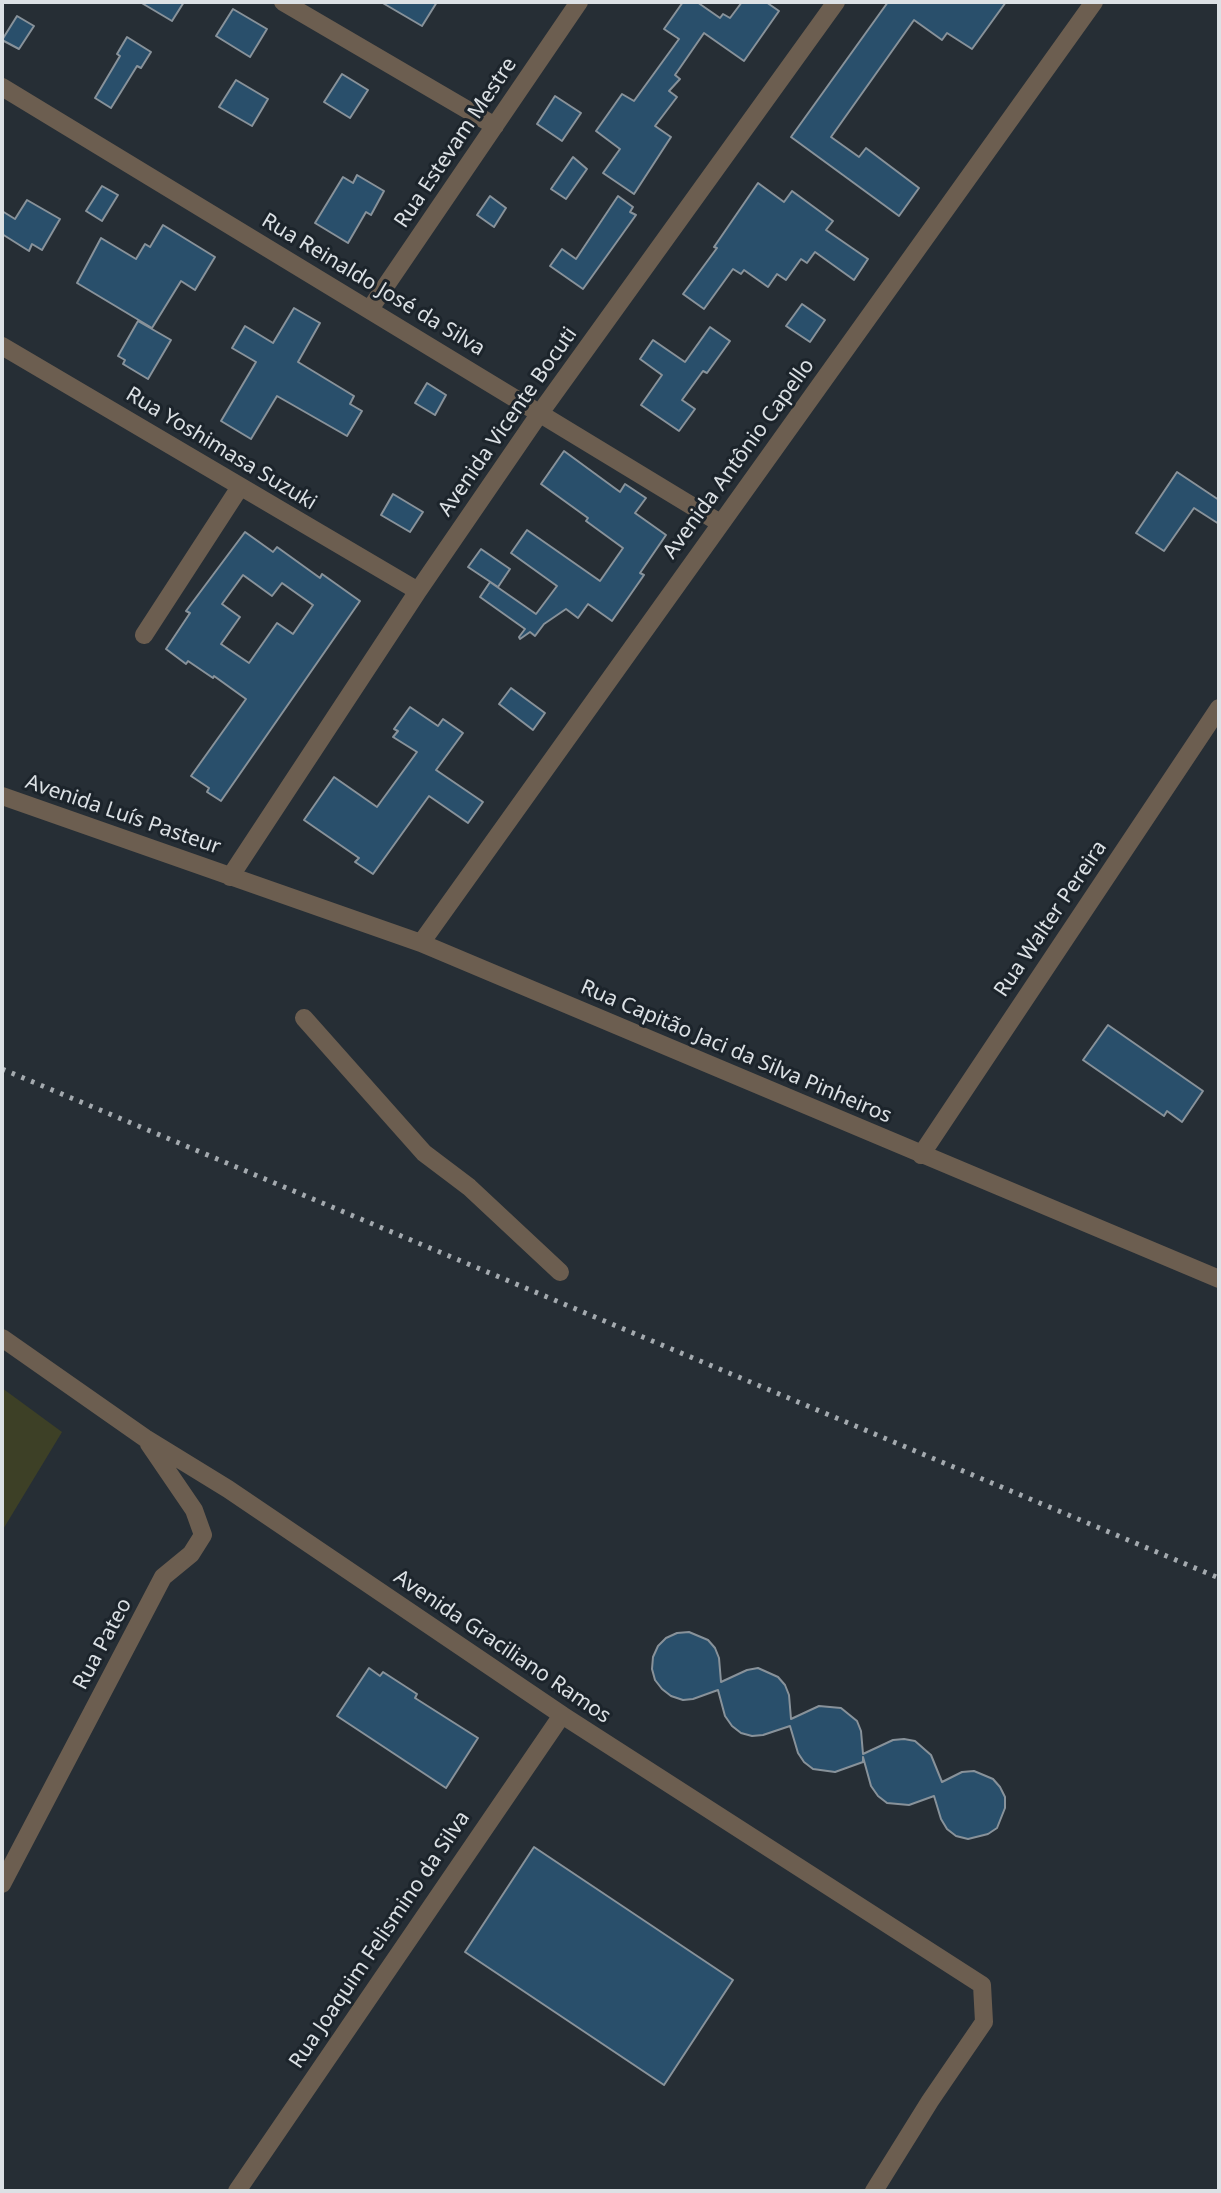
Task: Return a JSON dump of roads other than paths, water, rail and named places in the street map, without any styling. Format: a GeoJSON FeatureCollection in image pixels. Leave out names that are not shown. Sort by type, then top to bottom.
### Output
{"type":"FeatureCollection","features":[{"type":"Feature","properties":{"kind":"street"},"geometry":{"type":"LineString","coordinates":[[283,2],[495,126]]}},
{"type":"Feature","properties":{"kind":"street","name":"Rua Estevam Mestre"},"geometry":{"type":"LineString","coordinates":[[370,309],[579,2]]}},
{"type":"Feature","properties":{"kind":"street","name":"Avenida Vicente Bocuti"},"geometry":{"type":"LineString","coordinates":[[230,877],[418,591],[540,413],[836,2]]}},
{"type":"Feature","properties":{"kind":"street","name":"Avenida Antônio Capello"},"geometry":{"type":"LineString","coordinates":[[421,943],[1094,2]]}},
{"type":"Feature","properties":{"kind":"street","name":"Rua Reinaldo José da Silva"},"geometry":{"type":"LineString","coordinates":[[2,87],[720,523]]}},
{"type":"Feature","properties":{"kind":"street","name":"Rua Yoshimasa Suzuki"},"geometry":{"type":"LineString","coordinates":[[2,346],[418,591]]}},
{"type":"Feature","properties":{"kind":"street"},"geometry":{"type":"LineString","coordinates":[[144,635],[240,487]]}},
{"type":"Feature","properties":{"kind":"street","name":"Rua Walter Pereira"},"geometry":{"type":"LineString","coordinates":[[921,1155],[1219,708]]}},
{"type":"Feature","properties":{"kind":"street","name":"Avenida Luís Pasteur"},"geometry":{"type":"LineString","coordinates":[[2,796],[230,877]]}},
{"type":"Feature","properties":{"kind":"street","name":"Rua Capitão Jaci da Silva Pinheiros"},"geometry":{"type":"LineString","coordinates":[[230,877],[421,943],[1219,1279]]}},
{"type":"Feature","properties":{"kind":"street"},"geometry":{"type":"LineString","coordinates":[[304,1018],[424,1153],[469,1188],[560,1272]]}},
{"type":"Feature","properties":{"kind":"street","name":"Avenida Graciliano Ramos"},"geometry":{"type":"LineString","coordinates":[[2,1338],[145,1438],[228,1489],[562,1715],[982,1985],[984,2022],[930,2101],[874,2191]]}},
{"type":"Feature","properties":{"kind":"street","name":"Rua Pateo"},"geometry":{"type":"LineString","coordinates":[[2,1884],[163,1577],[191,1554],[203,1535],[194,1510],[145,1438]]}},
{"type":"Feature","properties":{"kind":"street","name":"Rua Joaquim Felismino da Silva"},"geometry":{"type":"LineString","coordinates":[[237,2191],[562,1715]]}},
{"type":"Feature","properties":{"kind":"railway"},"geometry":{"type":"LineString","coordinates":[[2,1069],[1219,1578]]}}]}
